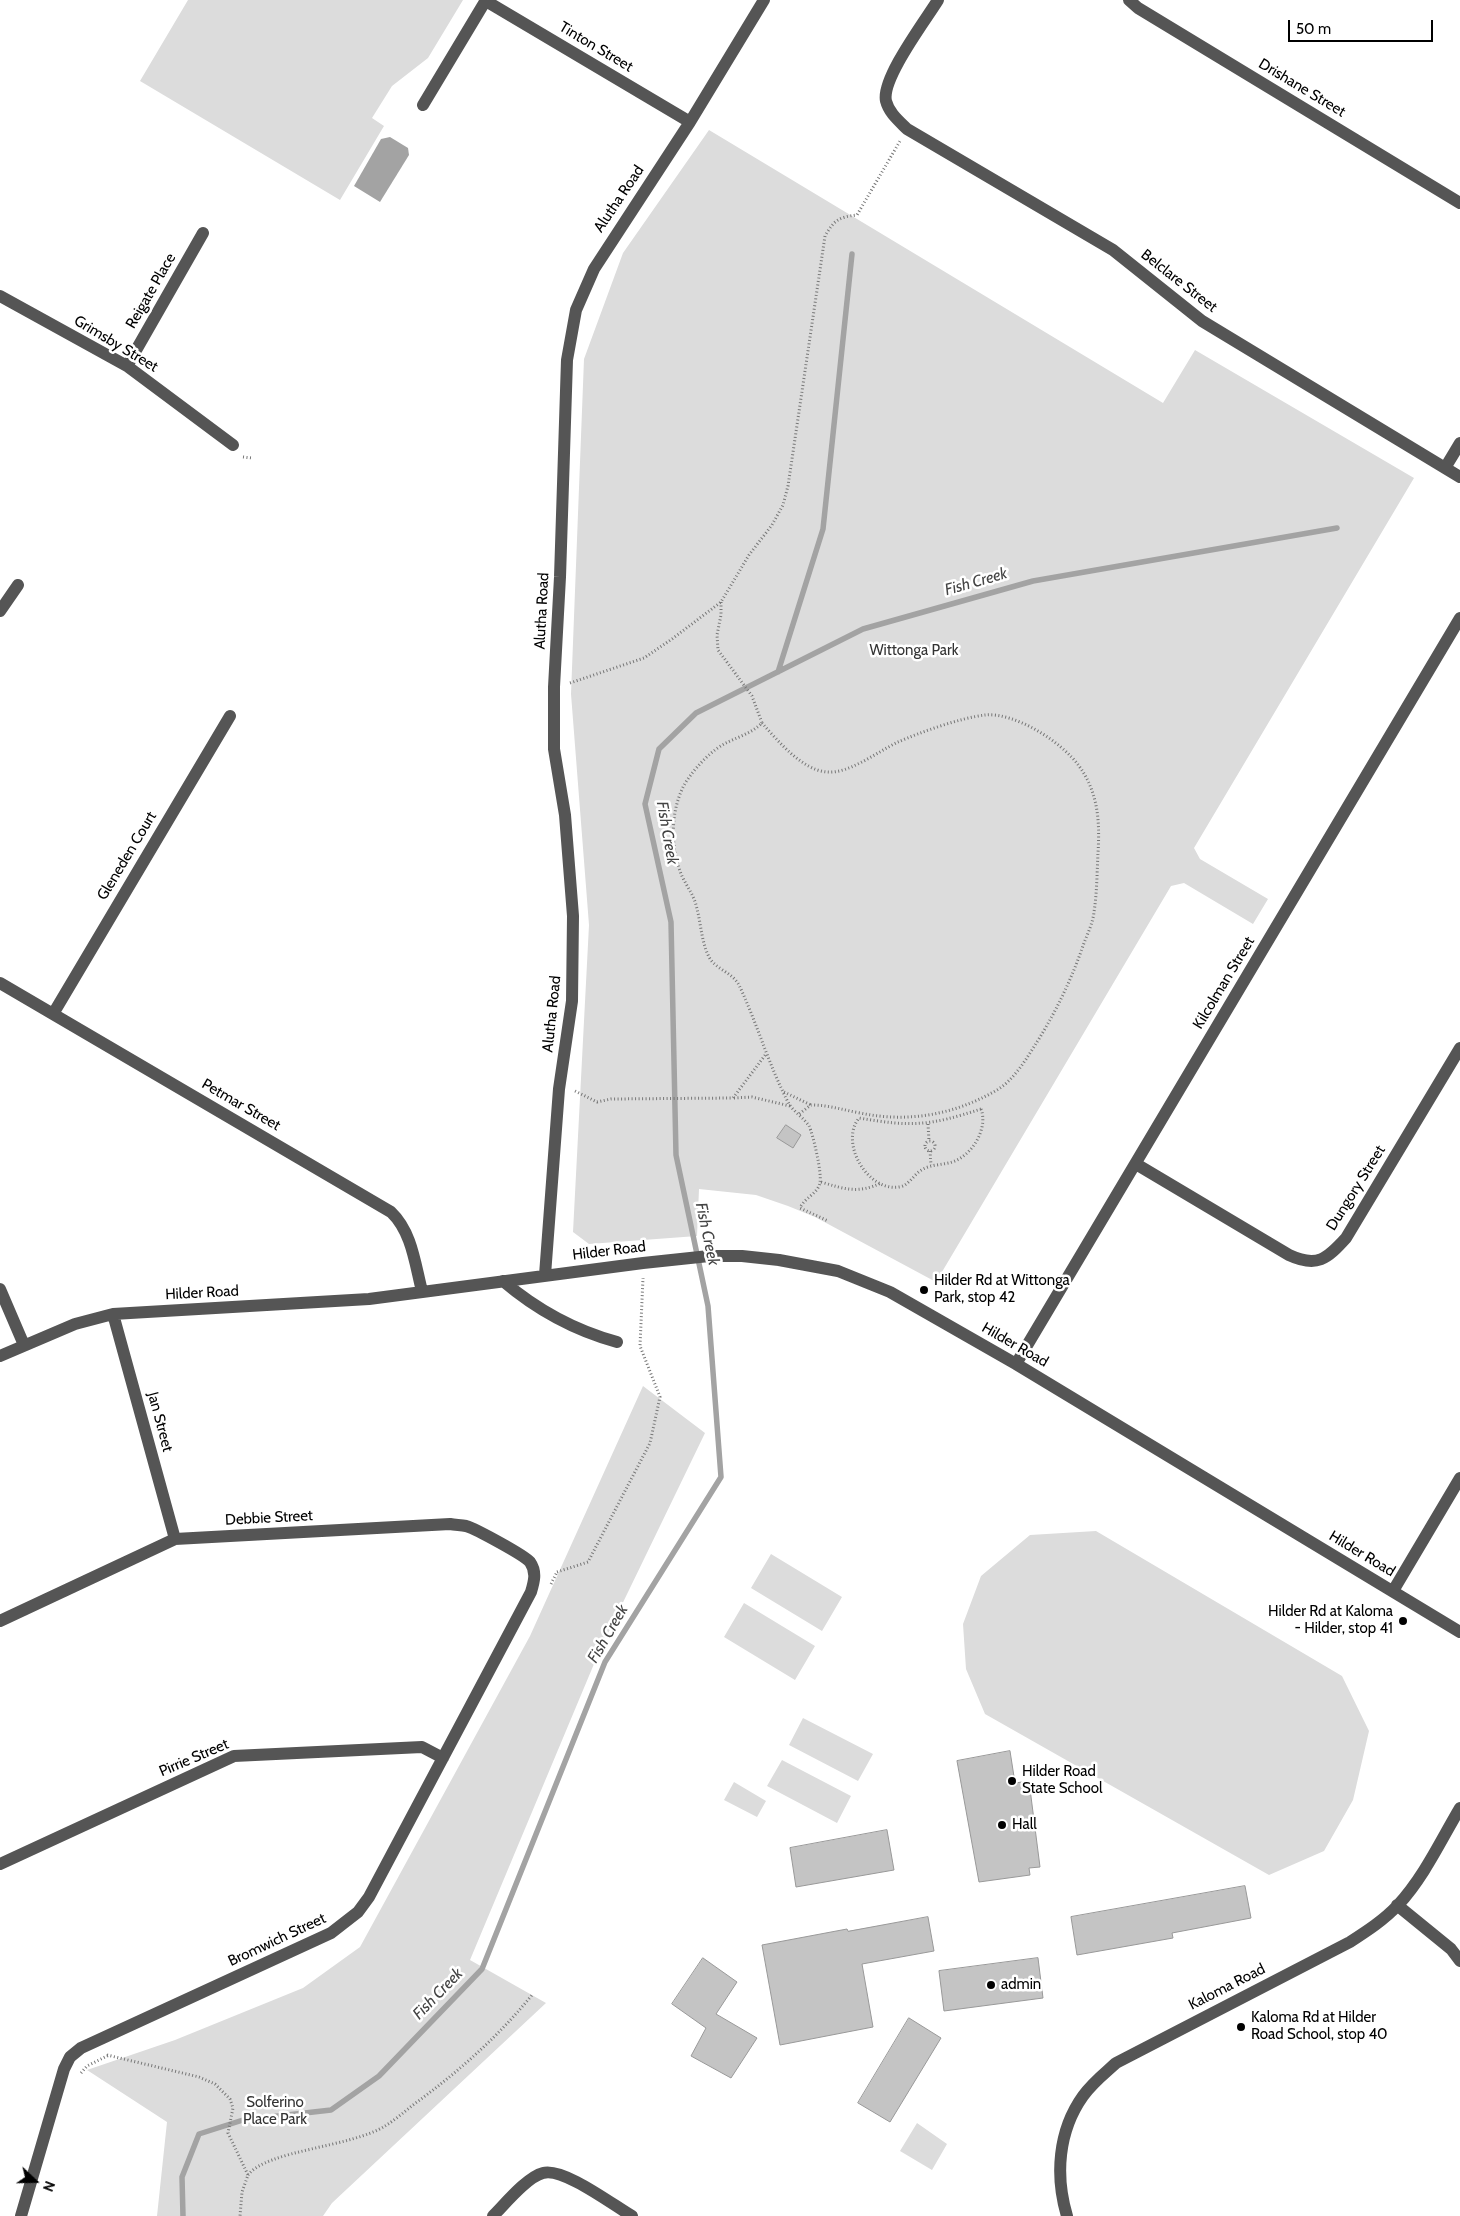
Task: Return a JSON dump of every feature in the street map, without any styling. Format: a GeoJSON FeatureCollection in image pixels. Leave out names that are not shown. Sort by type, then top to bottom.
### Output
{"type":"FeatureCollection","features":[{"type":"Feature","properties":{"kind":"street","name":"Tinton Street"},"geometry":{"type":"LineString","coordinates":[[486,0],[690,122]]}},
{"type":"Feature","properties":{"kind":"street"},"geometry":{"type":"LineString","coordinates":[[423,105],[486,0]]}},
{"type":"Feature","properties":{"kind":"street","name":"Alutha Road"},"geometry":{"type":"LineString","coordinates":[[545,1275],[559,1089],[572,1001],[573,916],[565,816],[554,749],[554,687],[560,577],[567,360],[576,310],[594,269],[690,122],[764,0]]}},
{"type":"Feature","properties":{"kind":"street","name":"Belclare Street"},"geometry":{"type":"LineString","coordinates":[[938,0],[887,84],[886,101],[892,114],[907,129],[1113,250],[1202,321],[1460,477]]}},
{"type":"Feature","properties":{"kind":"street","name":"Drishane Street"},"geometry":{"type":"LineString","coordinates":[[1129,0],[1138,8],[1460,203]]}},
{"type":"Feature","properties":{"kind":"street","name":"Reigate Place"},"geometry":{"type":"LineString","coordinates":[[127,366],[202,233]]}},
{"type":"Feature","properties":{"kind":"street","name":"Grimsby Street"},"geometry":{"type":"LineString","coordinates":[[0,296],[127,366],[233,446]]}},
{"type":"Feature","properties":{"kind":"street"},"geometry":{"type":"LineString","coordinates":[[1445,468],[1460,443]]}},
{"type":"Feature","properties":{"kind":"street"},"geometry":{"type":"LineString","coordinates":[[0,611],[18,585]]}},
{"type":"Feature","properties":{"kind":"street","name":"Kilcolman Street"},"geometry":{"type":"LineString","coordinates":[[1016,1364],[1460,618]]}},
{"type":"Feature","properties":{"kind":"street","name":"Gleneden Court"},"geometry":{"type":"LineString","coordinates":[[53,1014],[230,716]]}},
{"type":"Feature","properties":{"kind":"street","name":"Petmar Street"},"geometry":{"type":"LineString","coordinates":[[0,982],[391,1212],[400,1220],[406,1231],[422,1291]]}},
{"type":"Feature","properties":{"kind":"street","name":"Dungory Street"},"geometry":{"type":"LineString","coordinates":[[1136,1164],[1288,1255],[1302,1261],[1318,1262],[1333,1253],[1346,1238],[1460,1048]]}},
{"type":"Feature","properties":{"kind":"street","name":"Hilder Road"},"geometry":{"type":"LineString","coordinates":[[0,1356],[75,1324],[113,1314],[370,1299],[545,1275],[709,1256],[742,1256],[779,1260],[838,1271],[890,1292],[1016,1364],[1460,1632]]}},
{"type":"Feature","properties":{"kind":"street"},"geometry":{"type":"LineString","coordinates":[[503,1282],[532,1305],[591,1335],[617,1342]]}},
{"type":"Feature","properties":{"kind":"street"},"geometry":{"type":"LineString","coordinates":[[0,1289],[24,1345]]}},
{"type":"Feature","properties":{"kind":"street","name":"Jan Street"},"geometry":{"type":"LineString","coordinates":[[113,1314],[175,1539]]}},
{"type":"Feature","properties":{"kind":"street"},"geometry":{"type":"LineString","coordinates":[[1393,1591],[1460,1478]]}},
{"type":"Feature","properties":{"kind":"street","name":"Debbie Street"},"geometry":{"type":"LineString","coordinates":[[0,1621],[175,1539],[450,1524],[466,1526],[480,1532],[529,1562],[534,1570],[535,1579]]}},
{"type":"Feature","properties":{"kind":"street","name":"Bromwich Street"},"geometry":{"type":"LineString","coordinates":[[21,2216],[64,2069],[70,2057],[81,2048],[331,1933],[358,1912],[369,1897],[532,1592],[535,1579]]}},
{"type":"Feature","properties":{"kind":"street","name":"Pirrie Street"},"geometry":{"type":"LineString","coordinates":[[0,1864],[234,1756],[422,1747],[443,1758]]}},
{"type":"Feature","properties":{"kind":"street","name":"Kaloma Road"},"geometry":{"type":"LineString","coordinates":[[1067,2216],[1063,2203],[1058,2167],[1075,2108],[1097,2080],[1116,2063],[1350,1942],[1378,1923],[1398,1906],[1416,1883],[1460,1808]]}},
{"type":"Feature","properties":{"kind":"street"},"geometry":{"type":"LineString","coordinates":[[1398,1906],[1451,1949],[1460,1961]]}},
{"type":"Feature","properties":{"kind":"street"},"geometry":{"type":"LineString","coordinates":[[493,2216],[533,2177],[550,2172],[558,2173],[570,2179],[632,2216]]}},
{"type":"Feature","properties":{"kind":"path"},"geometry":{"type":"LineString","coordinates":[[554,687],[580,681],[644,658],[672,639],[720,602],[749,555],[772,525],[783,505],[788,486],[825,236],[830,227],[841,217],[857,215],[907,129]]}},
{"type":"Feature","properties":{"kind":"path"},"geometry":{"type":"LineString","coordinates":[[720,602],[721,615],[717,635],[718,650],[752,696],[762,724],[779,743],[808,767],[828,772],[852,767],[898,742],[964,720],[987,715],[1012,719],[1030,727],[1059,746],[1079,766],[1095,797],[1099,824],[1094,914],[1078,961],[1057,1011],[1024,1063],[998,1089],[961,1107],[928,1117],[898,1119],[859,1113],[830,1105],[811,1105],[784,1092]]}},
{"type":"Feature","properties":{"kind":"path"},"geometry":{"type":"LineString","coordinates":[[762,724],[756,730],[724,744],[712,752],[690,776],[680,794],[673,831],[679,870],[696,904],[709,958],[738,983],[766,1054],[790,1106],[810,1127],[816,1148],[821,1182],[817,1190],[804,1200],[800,1208],[828,1221]]}},
{"type":"Feature","properties":{"kind":"path"},"geometry":{"type":"LineString","coordinates":[[733,1098],[766,1054]]}},
{"type":"Feature","properties":{"kind":"path"},"geometry":{"type":"LineString","coordinates":[[559,1089],[582,1094],[597,1102],[612,1099],[752,1098],[790,1106]]}},
{"type":"Feature","properties":{"kind":"path"},"geometry":{"type":"LineString","coordinates":[[799,1114],[811,1105]]}},
{"type":"Feature","properties":{"kind":"path"},"geometry":{"type":"LineString","coordinates":[[981,1109],[983,1113],[981,1132],[975,1144],[956,1160],[931,1166],[920,1171],[905,1185],[898,1187],[881,1183],[864,1169],[856,1157],[853,1145],[855,1123],[859,1118],[902,1125],[928,1124],[981,1109]]}},
{"type":"Feature","properties":{"kind":"path"},"geometry":{"type":"LineString","coordinates":[[928,1124],[930,1141]]}},
{"type":"Feature","properties":{"kind":"path"},"geometry":{"type":"LineString","coordinates":[[930,1141],[925,1146],[930,1151],[931,1166]]}},
{"type":"Feature","properties":{"kind":"path"},"geometry":{"type":"LineString","coordinates":[[930,1141],[935,1144],[934,1149],[930,1151]]}},
{"type":"Feature","properties":{"kind":"path"},"geometry":{"type":"LineString","coordinates":[[821,1182],[858,1191],[881,1183]]}},
{"type":"Feature","properties":{"kind":"path"},"geometry":{"type":"LineString","coordinates":[[535,1579],[588,1562],[650,1443],[660,1397],[640,1346],[643,1263]]}},
{"type":"Feature","properties":{"kind":"path"},"geometry":{"type":"LineString","coordinates":[[548,1589],[557,1572]]}},
{"type":"Feature","properties":{"kind":"path"},"geometry":{"type":"LineString","coordinates":[[240,2216],[242,2192],[248,2175],[253,2168],[272,2161],[346,2142],[385,2126],[476,2055],[510,2022],[532,1994]]}},
{"type":"Feature","properties":{"kind":"path"},"geometry":{"type":"LineString","coordinates":[[81,2048],[199,2077],[215,2084],[230,2099],[234,2108],[228,2133],[248,2175]]}},
{"type":"Feature","properties":{"kind":"path"},"geometry":{"type":"LineString","coordinates":[[78,2078],[87,2066],[117,2051]]}},
{"type":"Feature","properties":{"kind":"green space"},"geometry":{"type":"Polygon","coordinates":[[[188,0],[463,0],[428,58],[392,86],[372,118],[384,126],[340,200],[140,81],[188,0]]]}},
{"type":"Feature","properties":{"kind":"green space","name":"Wittonga Park"},"geometry":{"type":"Polygon","coordinates":[[[709,130],[1163,403],[1195,350],[1414,478],[1194,848],[1200,859],[1268,899],[1253,924],[1184,883],[1171,886],[936,1282],[815,1217],[756,1195],[699,1189],[697,1236],[589,1244],[573,1232],[589,925],[571,694],[584,359],[623,253],[709,130]]]}},
{"type":"Feature","properties":{"kind":"green space","name":"Solferino Place Park"},"geometry":{"type":"Polygon","coordinates":[[[643,1386],[705,1433],[599,1652],[470,1960],[546,2003],[332,2203],[323,2216],[157,2216],[167,2122],[87,2070],[175,2040],[303,1988],[360,1947],[530,1636],[643,1386]]]}},
{"type":"Feature","properties":{"kind":"green space"},"geometry":{"type":"Polygon","coordinates":[[[1096,1531],[1342,1676],[1369,1731],[1353,1800],[1324,1851],[1269,1875],[985,1714],[966,1669],[963,1624],[981,1576],[1030,1535],[1096,1531]]]}},
{"type":"Feature","properties":{"kind":"green space"},"geometry":{"type":"Polygon","coordinates":[[[771,1554],[842,1597],[822,1631],[751,1588],[771,1554]]]}},
{"type":"Feature","properties":{"kind":"green space"},"geometry":{"type":"Polygon","coordinates":[[[744,1603],[815,1646],[795,1680],[724,1637],[744,1603]]]}},
{"type":"Feature","properties":{"kind":"green space"},"geometry":{"type":"Polygon","coordinates":[[[803,1718],[873,1754],[858,1781],[789,1745],[803,1718]]]}},
{"type":"Feature","properties":{"kind":"green space"},"geometry":{"type":"Polygon","coordinates":[[[782,1760],[851,1796],[837,1823],[767,1786],[782,1760]]]}},
{"type":"Feature","properties":{"kind":"green space"},"geometry":{"type":"Polygon","coordinates":[[[734,1782],[766,1801],[757,1817],[724,1800],[734,1782]]]}},
{"type":"Feature","properties":{"kind":"green space"},"geometry":{"type":"Polygon","coordinates":[[[917,2123],[947,2144],[932,2170],[900,2151],[917,2123]]]}},
{"type":"Feature","properties":{"kind":"shaded area"},"geometry":{"type":"Polygon","coordinates":[[[390,137],[408,148],[409,155],[380,202],[354,186],[381,139],[390,137]]]}},
{"type":"Feature","properties":{"kind":"building"},"geometry":{"type":"Polygon","coordinates":[[[786,1125],[801,1135],[793,1148],[777,1138],[786,1125]]]}},
{"type":"Feature","properties":{"kind":"building","name":"Hall"},"geometry":{"type":"Polygon","coordinates":[[[1010,1751],[1015,1783],[1029,1781],[1040,1867],[1029,1868],[1030,1875],[979,1882],[957,1761],[1010,1751]]]}},
{"type":"Feature","properties":{"kind":"building"},"geometry":{"type":"Polygon","coordinates":[[[887,1830],[894,1870],[796,1887],[790,1848],[887,1830]]]}},
{"type":"Feature","properties":{"kind":"building"},"geometry":{"type":"Polygon","coordinates":[[[1245,1886],[1251,1918],[1172,1933],[1173,1938],[1077,1955],[1071,1917],[1245,1886]]]}},
{"type":"Feature","properties":{"kind":"building"},"geometry":{"type":"Polygon","coordinates":[[[928,1917],[934,1951],[862,1964],[873,2027],[780,2045],[762,1945],[847,1929],[848,1931],[928,1917]]]}},
{"type":"Feature","properties":{"kind":"building"},"geometry":{"type":"Polygon","coordinates":[[[703,1958],[737,1982],[716,2014],[757,2038],[731,2078],[691,2056],[706,2028],[672,2004],[703,1958]]]}},
{"type":"Feature","properties":{"kind":"building","name":"admin"},"geometry":{"type":"Polygon","coordinates":[[[1038,1958],[1043,1998],[944,2011],[939,1971],[1038,1958]]]}},
{"type":"Feature","properties":{"kind":"building"},"geometry":{"type":"Polygon","coordinates":[[[909,2018],[941,2038],[890,2122],[858,2103],[909,2018]]]}},
{"type":"Feature","properties":{"kind":"waterway"},"geometry":{"type":"LineString","coordinates":[[778,672],[823,529],[852,254]]}},
{"type":"Feature","properties":{"kind":"waterway","name":"Fish Creek"},"geometry":{"type":"LineString","coordinates":[[183,2216],[182,2177],[199,2134],[243,2120],[331,2110],[379,2076],[482,1969],[605,1662],[721,1477],[708,1306],[676,1155],[671,922],[645,804],[659,749],[696,713],[863,629],[1033,581],[1337,528]]}},
{"type":"Feature","properties":{"kind":"place","name":"Hilder Rd at Wittonga Park, stop 42"},"geometry":{"type":"Point","coordinates":[924,1290]}},
{"type":"Feature","properties":{"kind":"place","name":"Hilder Rd at Kaloma - Hilder, stop 41"},"geometry":{"type":"Point","coordinates":[1403,1621]}},
{"type":"Feature","properties":{"kind":"place","name":"Hilder Road State School"},"geometry":{"type":"Point","coordinates":[1012,1781]}},
{"type":"Feature","properties":{"kind":"place","name":"Hall"},"geometry":{"type":"Point","coordinates":[1002,1825]}},
{"type":"Feature","properties":{"kind":"place","name":"admin"},"geometry":{"type":"Point","coordinates":[991,1985]}},
{"type":"Feature","properties":{"kind":"place","name":"Kaloma Rd at Hilder Road School, stop 40"},"geometry":{"type":"Point","coordinates":[1241,2027]}}]}
